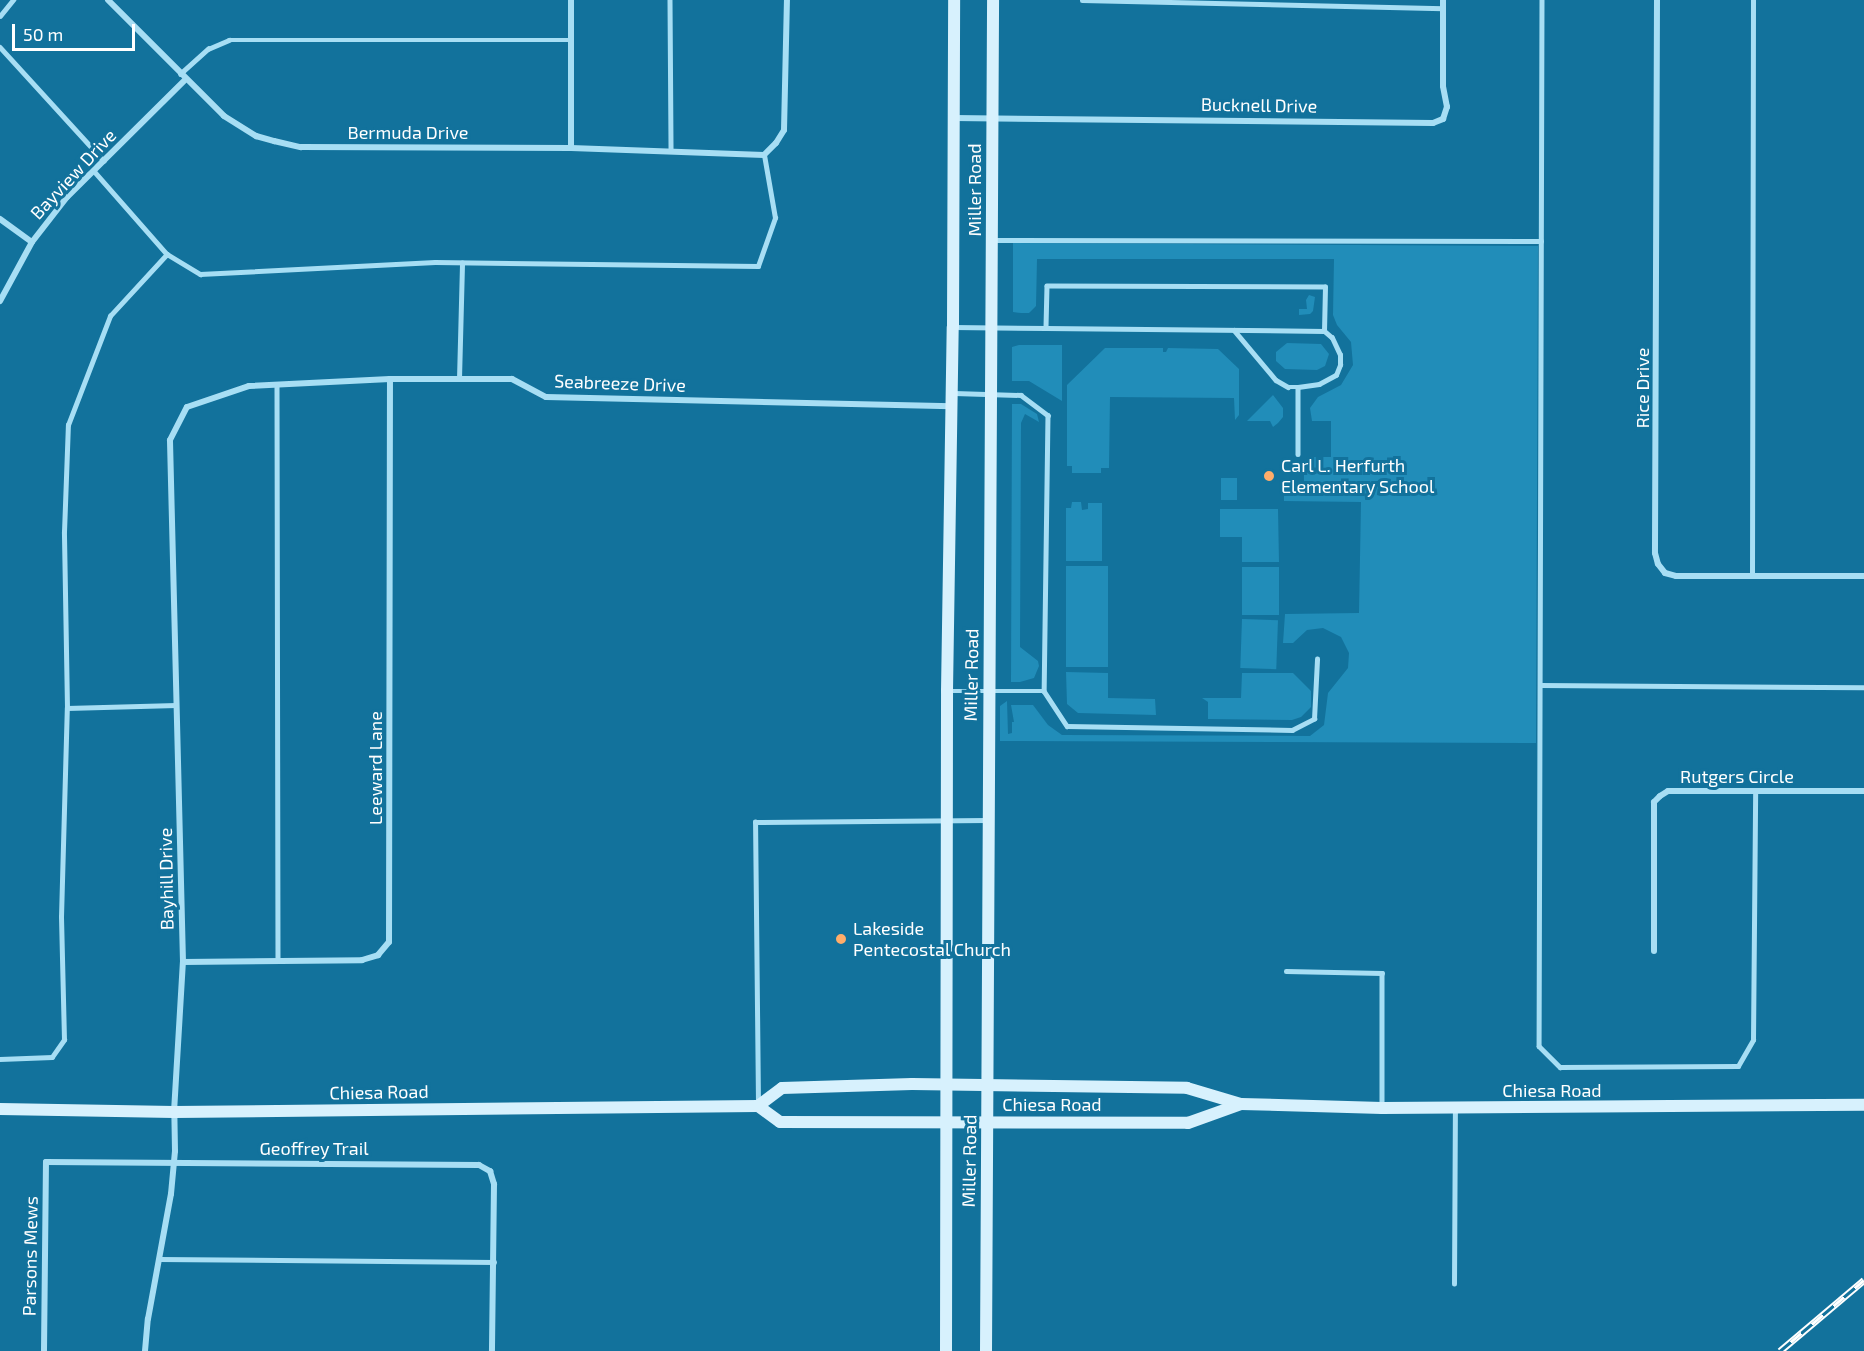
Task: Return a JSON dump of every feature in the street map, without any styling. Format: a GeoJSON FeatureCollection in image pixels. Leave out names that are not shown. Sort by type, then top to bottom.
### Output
{"type":"FeatureCollection","features":[{"type":"Feature","properties":{"kind":"main road","name":"Miller Road"},"geometry":{"type":"LineString","coordinates":[[946,1351],[947,820],[954,0]]}},
{"type":"Feature","properties":{"kind":"main road","name":"Miller Road"},"geometry":{"type":"LineString","coordinates":[[986,1351],[993,0]]}},
{"type":"Feature","properties":{"kind":"main road","name":"Chiesa Road"},"geometry":{"type":"LineString","coordinates":[[0,1109],[174,1112],[758,1106],[782,1088],[987,1085],[1186,1088],[1241,1104],[1382,1108],[1864,1105]]}},
{"type":"Feature","properties":{"kind":"main road","name":"Chiesa Road"},"geometry":{"type":"LineString","coordinates":[[758,1106],[780,1122],[1188,1123],[1241,1104]]}},
{"type":"Feature","properties":{"kind":"street","name":"Bermuda Drive"},"geometry":{"type":"LineString","coordinates":[[108,0],[185,80],[224,116],[256,136],[301,147],[571,148],[764,155]]}},
{"type":"Feature","properties":{"kind":"street"},"geometry":{"type":"LineString","coordinates":[[571,0],[571,148]]}},
{"type":"Feature","properties":{"kind":"street"},"geometry":{"type":"LineString","coordinates":[[764,155],[784,130],[787,0]]}},
{"type":"Feature","properties":{"kind":"street","name":"Bucknell Drive"},"geometry":{"type":"LineString","coordinates":[[953,118],[1433,123],[1443,119],[1447,107],[1443,86],[1443,0]]}},
{"type":"Feature","properties":{"kind":"street","name":"Rice Drive"},"geometry":{"type":"LineString","coordinates":[[1657,0],[1655,552],[1665,573],[1676,576],[1864,576]]}},
{"type":"Feature","properties":{"kind":"street","name":"Bayview Drive"},"geometry":{"type":"LineString","coordinates":[[0,301],[32,242],[67,197],[185,80]]}},
{"type":"Feature","properties":{"kind":"street"},"geometry":{"type":"LineString","coordinates":[[0,219],[32,242]]}},
{"type":"Feature","properties":{"kind":"street","name":"Seabreeze Drive"},"geometry":{"type":"LineString","coordinates":[[187,407],[249,386],[390,379],[512,379],[546,397],[952,400]]}},
{"type":"Feature","properties":{"kind":"street","name":"Leeward Lane"},"geometry":{"type":"LineString","coordinates":[[183,962],[370,959],[385,949],[391,933],[390,379]]}},
{"type":"Feature","properties":{"kind":"street","name":"Bayhill Drive"},"geometry":{"type":"LineString","coordinates":[[145,1351],[171,1194],[183,962],[170,440],[187,407]]}},
{"type":"Feature","properties":{"kind":"street","name":"Rutgers Circle"},"geometry":{"type":"LineString","coordinates":[[1654,951],[1654,802],[1668,791],[1864,791]]}},
{"type":"Feature","properties":{"kind":"street","name":"Geoffrey Trail"},"geometry":{"type":"LineString","coordinates":[[46,1162],[479,1165],[490,1171],[494,1184],[492,1351]]}},
{"type":"Feature","properties":{"kind":"street","name":"Parsons Mews"},"geometry":{"type":"LineString","coordinates":[[44,1351],[46,1162]]}},
{"type":"Feature","properties":{"kind":"lane"},"geometry":{"type":"LineString","coordinates":[[0,16],[13,0]]}},
{"type":"Feature","properties":{"kind":"lane"},"geometry":{"type":"LineString","coordinates":[[670,0],[670,152]]}},
{"type":"Feature","properties":{"kind":"lane"},"geometry":{"type":"LineString","coordinates":[[1082,0],[1443,8]]}},
{"type":"Feature","properties":{"kind":"lane"},"geometry":{"type":"LineString","coordinates":[[1542,0],[1539,1046],[1560,1067],[1738,1066],[1753,1041],[1755,791]]}},
{"type":"Feature","properties":{"kind":"lane"},"geometry":{"type":"LineString","coordinates":[[1752,576],[1753,0]]}},
{"type":"Feature","properties":{"kind":"lane"},"geometry":{"type":"LineString","coordinates":[[180,74],[208,49],[229,40],[571,40]]}},
{"type":"Feature","properties":{"kind":"lane"},"geometry":{"type":"LineString","coordinates":[[0,47],[104,161]]}},
{"type":"Feature","properties":{"kind":"lane"},"geometry":{"type":"LineString","coordinates":[[94,171],[167,254],[200,274],[462,262],[758,266],[775,218],[764,155]]}},
{"type":"Feature","properties":{"kind":"lane"},"geometry":{"type":"LineString","coordinates":[[992,240],[1541,241]]}},
{"type":"Feature","properties":{"kind":"lane"},"geometry":{"type":"LineString","coordinates":[[0,1059],[52,1058],[64,1041],[61,917],[67,708],[64,532],[68,425],[110,316],[167,254]]}},
{"type":"Feature","properties":{"kind":"lane"},"geometry":{"type":"LineString","coordinates":[[459,379],[462,262]]}},
{"type":"Feature","properties":{"kind":"lane"},"geometry":{"type":"LineString","coordinates":[[1046,328],[1047,286],[1325,287],[1324,331]]}},
{"type":"Feature","properties":{"kind":"lane"},"geometry":{"type":"LineString","coordinates":[[953,327],[991,327],[1324,331],[1332,338],[1340,355],[1340,365],[1336,375],[1319,384],[1288,387],[1276,380],[1234,330]]}},
{"type":"Feature","properties":{"kind":"lane"},"geometry":{"type":"LineString","coordinates":[[277,384],[278,961]]}},
{"type":"Feature","properties":{"kind":"lane"},"geometry":{"type":"LineString","coordinates":[[1298,387],[1298,454]]}},
{"type":"Feature","properties":{"kind":"lane"},"geometry":{"type":"LineString","coordinates":[[952,400],[991,394],[1021,395],[1047,415],[1044,691],[1067,726],[1292,730],[1314,719],[1317,659]]}},
{"type":"Feature","properties":{"kind":"lane"},"geometry":{"type":"LineString","coordinates":[[1540,685],[1864,687]]}},
{"type":"Feature","properties":{"kind":"lane"},"geometry":{"type":"LineString","coordinates":[[948,691],[1044,691]]}},
{"type":"Feature","properties":{"kind":"lane"},"geometry":{"type":"LineString","coordinates":[[67,708],[176,705]]}},
{"type":"Feature","properties":{"kind":"lane"},"geometry":{"type":"LineString","coordinates":[[758,1106],[755,822],[987,820]]}},
{"type":"Feature","properties":{"kind":"lane"},"geometry":{"type":"LineString","coordinates":[[1286,971],[1382,973],[1382,1108]]}},
{"type":"Feature","properties":{"kind":"lane"},"geometry":{"type":"LineString","coordinates":[[1454,1284],[1455,1108]]}},
{"type":"Feature","properties":{"kind":"lane"},"geometry":{"type":"LineString","coordinates":[[159,1259],[494,1262]]}},
{"type":"Feature","properties":{"kind":"shaded area"},"geometry":{"type":"Polygon","coordinates":[[[1013,243],[1538,246],[1536,743],[1000,741],[1000,706],[1007,701],[1008,734],[1012,733],[1012,722],[1014,722],[1011,705],[1033,705],[1048,725],[1062,735],[1310,736],[1324,725],[1328,693],[1348,668],[1349,653],[1341,637],[1323,628],[1307,630],[1293,643],[1283,643],[1285,614],[1359,613],[1361,502],[1284,501],[1284,484],[1304,483],[1304,473],[1309,472],[1309,457],[1331,457],[1331,421],[1312,421],[1310,408],[1318,397],[1341,385],[1353,365],[1351,342],[1337,325],[1333,315],[1334,259],[1037,259],[1036,306],[1029,313],[1021,313],[1013,312],[1013,243]]]}},
{"type":"Feature","properties":{"kind":"shaded area"},"geometry":{"type":"Polygon","coordinates":[[[1309,295],[1315,297],[1313,311],[1310,314],[1299,315],[1299,309],[1307,309],[1306,300],[1309,295]]]}},
{"type":"Feature","properties":{"kind":"shaded area"},"geometry":{"type":"Polygon","coordinates":[[[1287,343],[1321,344],[1329,354],[1325,366],[1317,370],[1285,369],[1276,361],[1276,352],[1287,343]]]}},
{"type":"Feature","properties":{"kind":"shaded area"},"geometry":{"type":"Polygon","coordinates":[[[1062,345],[1062,401],[1029,381],[1012,381],[1012,347],[1062,345]]]}},
{"type":"Feature","properties":{"kind":"shaded area"},"geometry":{"type":"Polygon","coordinates":[[[1105,348],[1163,348],[1163,352],[1166,352],[1168,348],[1218,349],[1239,369],[1239,415],[1235,420],[1234,398],[1110,397],[1109,468],[1101,468],[1101,473],[1072,473],[1072,466],[1067,466],[1067,385],[1105,348]]]}},
{"type":"Feature","properties":{"kind":"shaded area"},"geometry":{"type":"Polygon","coordinates":[[[1273,395],[1283,408],[1283,417],[1278,423],[1273,427],[1270,421],[1247,421],[1273,395]]]}},
{"type":"Feature","properties":{"kind":"shaded area"},"geometry":{"type":"Polygon","coordinates":[[[1012,404],[1021,404],[1037,414],[1039,422],[1025,414],[1021,423],[1020,647],[1038,661],[1039,666],[1034,678],[1020,682],[1011,682],[1012,404]]]}},
{"type":"Feature","properties":{"kind":"shaded area"},"geometry":{"type":"Polygon","coordinates":[[[1221,478],[1237,478],[1237,500],[1221,500],[1221,478]]]}},
{"type":"Feature","properties":{"kind":"shaded area"},"geometry":{"type":"Polygon","coordinates":[[[1072,502],[1081,502],[1082,510],[1088,509],[1088,503],[1102,503],[1102,561],[1066,561],[1066,508],[1071,508],[1072,502]]]}},
{"type":"Feature","properties":{"kind":"shaded area"},"geometry":{"type":"Polygon","coordinates":[[[1220,509],[1278,509],[1279,562],[1242,562],[1242,537],[1220,537],[1220,509]]]}},
{"type":"Feature","properties":{"kind":"shaded area"},"geometry":{"type":"Polygon","coordinates":[[[1066,566],[1108,566],[1108,667],[1066,667],[1066,566]]]}},
{"type":"Feature","properties":{"kind":"shaded area"},"geometry":{"type":"Polygon","coordinates":[[[1242,567],[1279,567],[1279,615],[1242,615],[1242,567]]]}},
{"type":"Feature","properties":{"kind":"shaded area"},"geometry":{"type":"Polygon","coordinates":[[[1242,619],[1278,620],[1276,669],[1240,668],[1242,619]]]}},
{"type":"Feature","properties":{"kind":"shaded area"},"geometry":{"type":"Polygon","coordinates":[[[1066,672],[1108,673],[1108,698],[1155,699],[1156,715],[1078,713],[1067,704],[1066,672]]]}},
{"type":"Feature","properties":{"kind":"shaded area"},"geometry":{"type":"Polygon","coordinates":[[[1242,673],[1293,673],[1311,691],[1311,707],[1301,717],[1292,720],[1208,719],[1208,702],[1202,698],[1241,698],[1242,673]]]}},
{"type":"Feature","properties":{"kind":"railway"},"geometry":{"type":"LineString","coordinates":[[1780,1351],[1864,1280]]}},
{"type":"Feature","properties":{"kind":"place","name":"Carl L. Herfurth Elementary School"},"geometry":{"type":"Point","coordinates":[1269,476]}},
{"type":"Feature","properties":{"kind":"place","name":"Lakeside Pentecostal Church"},"geometry":{"type":"Point","coordinates":[841,939]}}]}
